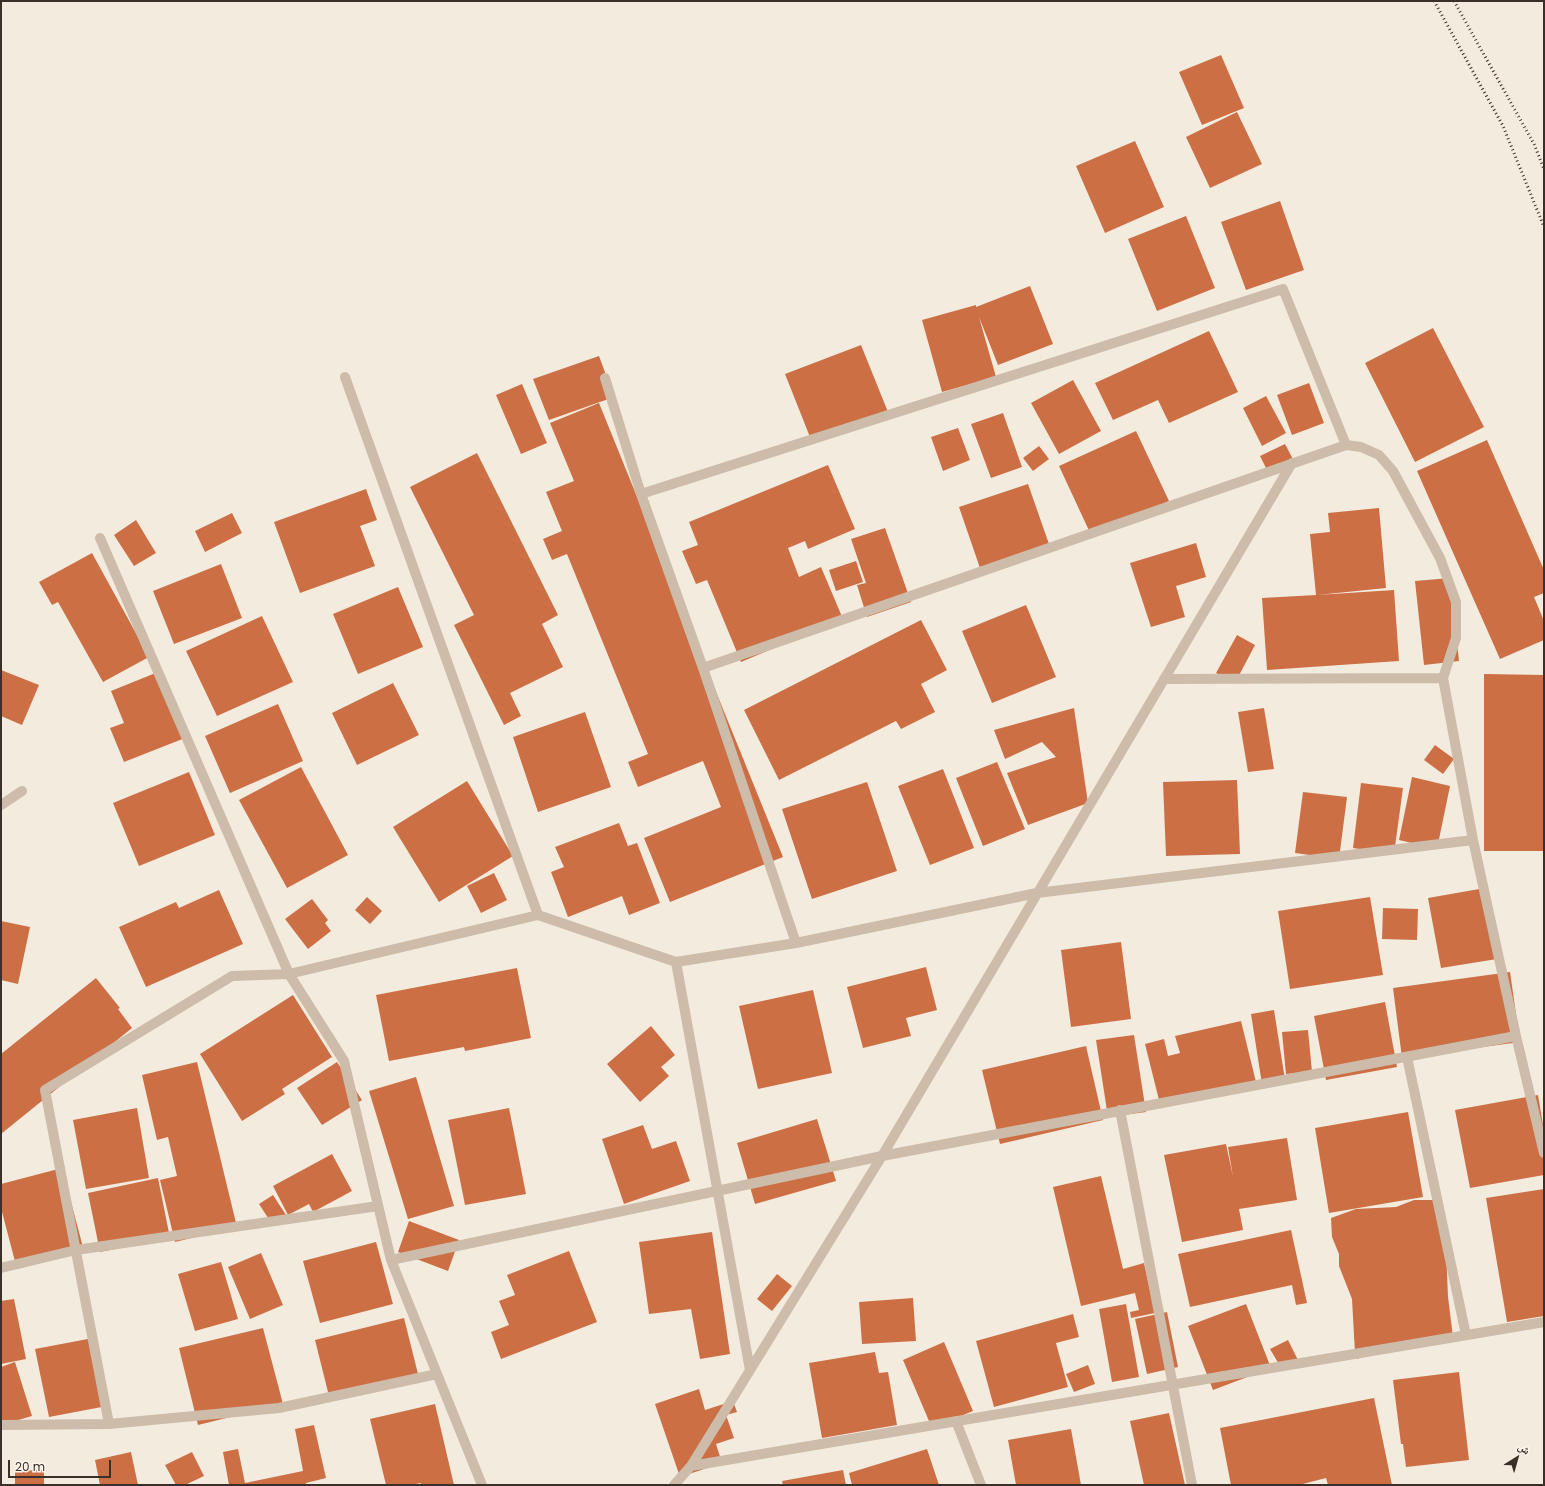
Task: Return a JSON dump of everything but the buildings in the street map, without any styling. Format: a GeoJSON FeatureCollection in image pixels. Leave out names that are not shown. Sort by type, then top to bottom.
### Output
{"type":"FeatureCollection","features":[{"type":"Feature","properties":{"kind":"street"},"geometry":{"type":"LineString","coordinates":[[641,494],[1283,289],[1346,445]]}},
{"type":"Feature","properties":{"kind":"street"},"geometry":{"type":"LineString","coordinates":[[345,377],[538,915]]}},
{"type":"Feature","properties":{"kind":"street"},"geometry":{"type":"LineString","coordinates":[[605,378],[641,494],[703,668],[796,942]]}},
{"type":"Feature","properties":{"kind":"street"},"geometry":{"type":"LineString","coordinates":[[703,668],[1346,445],[1361,447],[1379,455],[1393,471],[1440,558],[1456,602],[1456,638],[1443,678],[1473,840],[1516,1036],[1544,1153]]}},
{"type":"Feature","properties":{"kind":"street"},"geometry":{"type":"LineString","coordinates":[[674,1485],[691,1466],[882,1156],[1292,463]]}},
{"type":"Feature","properties":{"kind":"street"},"geometry":{"type":"LineString","coordinates":[[100,538],[289,974],[344,1061],[391,1260],[482,1485]]}},
{"type":"Feature","properties":{"kind":"street"},"geometry":{"type":"LineString","coordinates":[[1164,680],[1443,678]]}},
{"type":"Feature","properties":{"kind":"street"},"geometry":{"type":"LineString","coordinates":[[1,805],[22,791]]}},
{"type":"Feature","properties":{"kind":"street"},"geometry":{"type":"LineString","coordinates":[[109,1424],[45,1090],[232,976],[289,974],[538,915],[676,962],[796,942],[1037,893],[1473,840]]}},
{"type":"Feature","properties":{"kind":"street"},"geometry":{"type":"LineString","coordinates":[[676,962],[750,1370]]}},
{"type":"Feature","properties":{"kind":"street"},"geometry":{"type":"LineString","coordinates":[[391,1260],[882,1156],[1516,1036]]}},
{"type":"Feature","properties":{"kind":"street"},"geometry":{"type":"LineString","coordinates":[[1407,1057],[1466,1335]]}},
{"type":"Feature","properties":{"kind":"street"},"geometry":{"type":"LineString","coordinates":[[1120,1110],[1192,1485]]}},
{"type":"Feature","properties":{"kind":"street"},"geometry":{"type":"LineString","coordinates":[[1,1268],[76,1250],[378,1206]]}},
{"type":"Feature","properties":{"kind":"street"},"geometry":{"type":"LineString","coordinates":[[691,1466],[1544,1322]]}},
{"type":"Feature","properties":{"kind":"street"},"geometry":{"type":"LineString","coordinates":[[1,1425],[109,1424],[279,1408],[437,1374]]}},
{"type":"Feature","properties":{"kind":"street"},"geometry":{"type":"LineString","coordinates":[[956,1421],[981,1485]]}},
{"type":"Feature","properties":{"kind":"railway"},"geometry":{"type":"LineString","coordinates":[[1434,1],[1503,126],[1544,227]]}},
{"type":"Feature","properties":{"kind":"railway"},"geometry":{"type":"LineString","coordinates":[[1454,1],[1534,144],[1544,169]]}}]}
